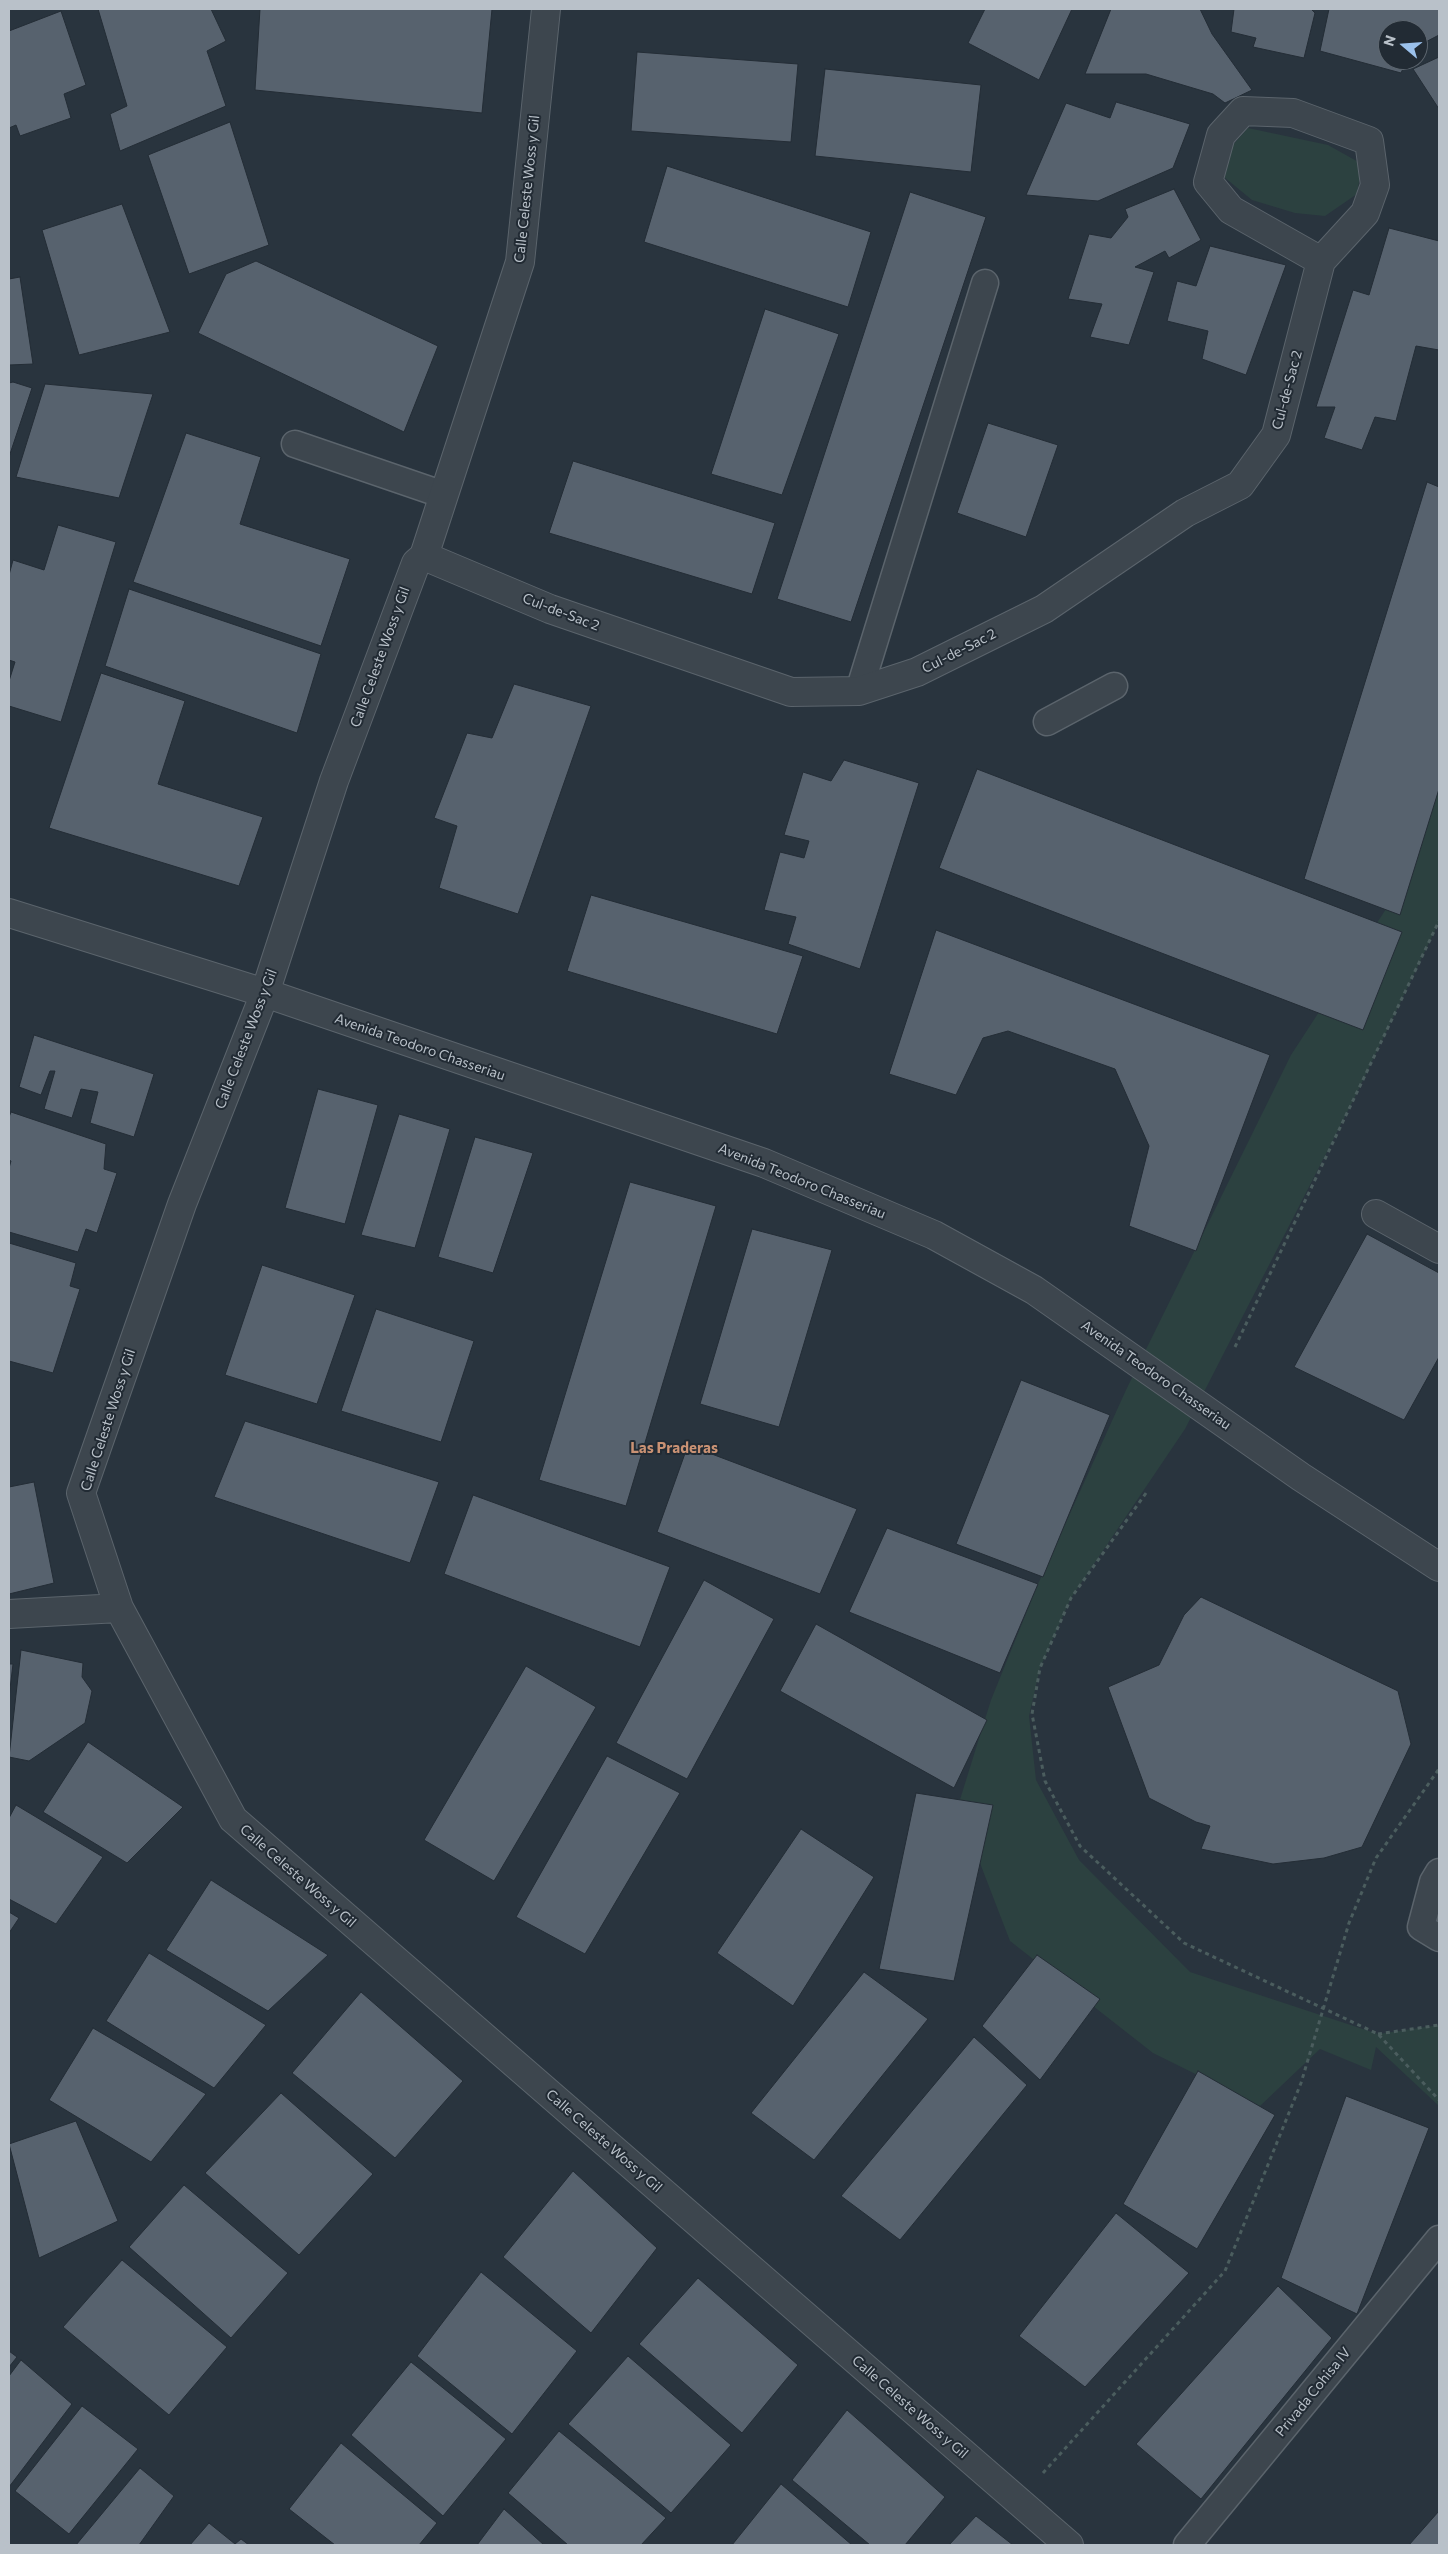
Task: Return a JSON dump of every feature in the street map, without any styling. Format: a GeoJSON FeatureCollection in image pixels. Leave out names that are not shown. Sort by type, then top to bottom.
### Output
{"type":"FeatureCollection","features":[{"type":"Feature","properties":{"kind":"street","name":"Calle Celeste Woss y Gil"},"geometry":{"type":"LineString","coordinates":[[546,9],[520,262],[424,556],[416,563],[334,781],[265,993],[182,1204],[81,1493],[119,1608],[233,1819],[1069,2545]]}},
{"type":"Feature","properties":{"kind":"street","name":"Cul-de-Sac 2"},"geometry":{"type":"LineString","coordinates":[[424,556],[550,609],[791,692],[859,692],[917,672],[1044,609],[1185,513],[1240,485],[1276,435],[1321,261],[1366,214],[1375,185],[1369,141],[1293,113],[1243,111],[1221,135],[1208,182],[1231,210],[1321,261]]}},
{"type":"Feature","properties":{"kind":"street","name":"Avenida Teodoro Chasseriau"},"geometry":{"type":"LineString","coordinates":[[9,913],[265,993],[764,1163],[954,1245],[1034,1290],[1301,1477],[1439,1567]]}},
{"type":"Feature","properties":{"kind":"street"},"geometry":{"type":"LineString","coordinates":[[1376,1214],[1439,1249]]}},
{"type":"Feature","properties":{"kind":"street"},"geometry":{"type":"LineString","coordinates":[[9,1614],[119,1608]]}},
{"type":"Feature","properties":{"kind":"lane"},"geometry":{"type":"LineString","coordinates":[[859,692],[985,283]]}},
{"type":"Feature","properties":{"kind":"lane"},"geometry":{"type":"LineString","coordinates":[[295,444],[444,495]]}},
{"type":"Feature","properties":{"kind":"lane"},"geometry":{"type":"LineString","coordinates":[[1048,722],[1114,686]]}},
{"type":"Feature","properties":{"kind":"lane"},"geometry":{"type":"LineString","coordinates":[[1439,1872],[1433,1882],[1421,1927],[1439,1938]]}},
{"type":"Feature","properties":{"kind":"lane","name":"Privada Cohisa IV"},"geometry":{"type":"LineString","coordinates":[[1187,2545],[1439,2239]]}},
{"type":"Feature","properties":{"kind":"path"},"geometry":{"type":"LineString","coordinates":[[1235,1347],[1439,921]]}},
{"type":"Feature","properties":{"kind":"path"},"geometry":{"type":"LineString","coordinates":[[1146,1493],[1072,1598],[1040,1668],[1032,1714],[1045,1780],[1080,1846],[1184,1943],[1378,2034],[1439,2100]]}},
{"type":"Feature","properties":{"kind":"path"},"geometry":{"type":"LineString","coordinates":[[1018,2501],[1225,2271],[1301,2083],[1349,1923],[1376,1858],[1439,1768]]}},
{"type":"Feature","properties":{"kind":"path"},"geometry":{"type":"LineString","coordinates":[[1378,2034],[1439,2025]]}},
{"type":"Feature","properties":{"kind":"green space"},"geometry":{"type":"Polygon","coordinates":[[[1248,128],[1328,145],[1362,164],[1357,194],[1325,216],[1295,213],[1252,200],[1224,177],[1224,155],[1248,128]]]}},
{"type":"Feature","properties":{"kind":"green space"},"geometry":{"type":"Polygon","coordinates":[[[1439,759],[1439,922],[1354,1099],[1185,1429],[1071,1598],[1040,1668],[1029,1716],[1036,1780],[1079,1860],[1190,1972],[1378,2034],[1439,2025],[1439,2106],[1376,2047],[1371,2070],[1320,2049],[1260,2106],[1153,2053],[1010,1941],[958,1806],[991,1700],[1038,1584],[1126,1390],[1291,1055],[1386,909],[1439,759]]]}},
{"type":"Feature","properties":{"kind":"building"},"geometry":{"type":"Polygon","coordinates":[[[98,9],[211,9],[226,41],[207,51],[226,106],[120,151],[110,114],[127,106],[98,9]]]}},
{"type":"Feature","properties":{"kind":"building"},"geometry":{"type":"Polygon","coordinates":[[[260,9],[492,9],[482,113],[255,90],[260,9]]]}},
{"type":"Feature","properties":{"kind":"building"},"geometry":{"type":"Polygon","coordinates":[[[985,9],[1072,9],[1039,80],[968,43],[985,9]]]}},
{"type":"Feature","properties":{"kind":"building"},"geometry":{"type":"Polygon","coordinates":[[[1111,9],[1200,9],[1212,34],[1252,90],[1225,103],[1213,94],[1146,74],[1085,74],[1111,9]]]}},
{"type":"Feature","properties":{"kind":"building"},"geometry":{"type":"Polygon","coordinates":[[[1234,9],[1311,9],[1315,13],[1304,58],[1253,47],[1256,38],[1231,32],[1234,9]]]}},
{"type":"Feature","properties":{"kind":"building"},"geometry":{"type":"Polygon","coordinates":[[[1329,9],[1439,9],[1439,35],[1428,41],[1428,20],[1378,20],[1378,67],[1320,51],[1329,9]]]}},
{"type":"Feature","properties":{"kind":"building"},"geometry":{"type":"Polygon","coordinates":[[[61,11],[86,85],[64,94],[71,118],[20,136],[16,125],[9,128],[9,31],[61,11]]]}},
{"type":"Feature","properties":{"kind":"building"},"geometry":{"type":"Polygon","coordinates":[[[637,52],[798,64],[791,142],[631,131],[637,52]]]}},
{"type":"Feature","properties":{"kind":"building"},"geometry":{"type":"Polygon","coordinates":[[[1439,57],[1439,109],[1414,70],[1428,70],[1428,62],[1439,57]]]}},
{"type":"Feature","properties":{"kind":"building"},"geometry":{"type":"Polygon","coordinates":[[[825,69],[981,85],[971,172],[815,156],[825,69]]]}},
{"type":"Feature","properties":{"kind":"building"},"geometry":{"type":"Polygon","coordinates":[[[1390,70],[1402,70],[1401,73],[1390,70]]]}},
{"type":"Feature","properties":{"kind":"building"},"geometry":{"type":"Polygon","coordinates":[[[1116,102],[1190,124],[1173,168],[1098,201],[1026,195],[1066,103],[1110,118],[1116,102]]]}},
{"type":"Feature","properties":{"kind":"building"},"geometry":{"type":"Polygon","coordinates":[[[230,122],[269,245],[189,274],[148,155],[230,122]]]}},
{"type":"Feature","properties":{"kind":"building"},"geometry":{"type":"Polygon","coordinates":[[[667,166],[871,232],[848,307],[644,242],[667,166]]]}},
{"type":"Feature","properties":{"kind":"building"},"geometry":{"type":"Polygon","coordinates":[[[1174,189],[1201,240],[1169,258],[1165,251],[1135,267],[1154,272],[1129,345],[1090,337],[1102,304],[1068,299],[1089,234],[1111,238],[1128,217],[1125,209],[1174,189]]]}},
{"type":"Feature","properties":{"kind":"building"},"geometry":{"type":"Polygon","coordinates":[[[910,192],[986,217],[851,622],[777,599],[910,192]]]}},
{"type":"Feature","properties":{"kind":"building"},"geometry":{"type":"Polygon","coordinates":[[[122,204],[170,332],[79,355],[42,230],[122,204]]]}},
{"type":"Feature","properties":{"kind":"building"},"geometry":{"type":"Polygon","coordinates":[[[1389,228],[1439,241],[1439,350],[1416,346],[1396,421],[1375,417],[1362,450],[1324,438],[1335,407],[1316,407],[1353,290],[1369,295],[1389,228]]]}},
{"type":"Feature","properties":{"kind":"building"},"geometry":{"type":"Polygon","coordinates":[[[1210,246],[1286,265],[1246,375],[1202,359],[1208,331],[1167,321],[1177,281],[1196,286],[1210,246]]]}},
{"type":"Feature","properties":{"kind":"building"},"geometry":{"type":"Polygon","coordinates":[[[256,261],[438,346],[404,432],[198,333],[226,274],[256,261]]]}},
{"type":"Feature","properties":{"kind":"building"},"geometry":{"type":"Polygon","coordinates":[[[20,277],[33,364],[9,365],[9,279],[20,277]]]}},
{"type":"Feature","properties":{"kind":"building"},"geometry":{"type":"Polygon","coordinates":[[[765,309],[839,334],[782,495],[711,474],[765,309]]]}},
{"type":"Feature","properties":{"kind":"building"},"geometry":{"type":"Polygon","coordinates":[[[13,382],[32,388],[9,457],[9,383],[13,382]]]}},
{"type":"Feature","properties":{"kind":"building"},"geometry":{"type":"Polygon","coordinates":[[[45,384],[153,394],[119,498],[16,477],[45,384]]]}},
{"type":"Feature","properties":{"kind":"building"},"geometry":{"type":"Polygon","coordinates":[[[988,423],[1058,445],[1026,537],[957,513],[988,423]]]}},
{"type":"Feature","properties":{"kind":"building"},"geometry":{"type":"Polygon","coordinates":[[[186,433],[261,457],[240,524],[350,559],[321,646],[133,582],[186,433]]]}},
{"type":"Feature","properties":{"kind":"building"},"geometry":{"type":"Polygon","coordinates":[[[573,461],[775,523],[752,594],[549,533],[573,461]]]}},
{"type":"Feature","properties":{"kind":"building"},"geometry":{"type":"Polygon","coordinates":[[[1427,482],[1439,487],[1439,789],[1400,915],[1304,879],[1427,482]]]}},
{"type":"Feature","properties":{"kind":"building"},"geometry":{"type":"Polygon","coordinates":[[[58,525],[116,542],[61,722],[9,706],[9,681],[15,662],[9,660],[9,575],[13,560],[44,570],[58,525]]]}},
{"type":"Feature","properties":{"kind":"building"},"geometry":{"type":"Polygon","coordinates":[[[129,589],[321,654],[297,733],[105,666],[129,589]]]}},
{"type":"Feature","properties":{"kind":"building"},"geometry":{"type":"Polygon","coordinates":[[[101,673],[185,701],[158,784],[263,817],[239,886],[49,828],[101,673]]]}},
{"type":"Feature","properties":{"kind":"building"},"geometry":{"type":"Polygon","coordinates":[[[514,684],[591,706],[518,914],[439,888],[457,826],[434,818],[467,733],[492,738],[514,684]]]}},
{"type":"Feature","properties":{"kind":"building"},"geometry":{"type":"Polygon","coordinates":[[[844,760],[919,783],[860,969],[788,944],[796,917],[764,910],[780,852],[804,858],[809,841],[784,835],[803,772],[831,781],[844,760]]]}},
{"type":"Feature","properties":{"kind":"building"},"geometry":{"type":"Polygon","coordinates":[[[977,769],[1402,932],[1363,1030],[939,868],[977,769]]]}},
{"type":"Feature","properties":{"kind":"building"},"geometry":{"type":"Polygon","coordinates":[[[591,895],[803,956],[777,1034],[567,971],[591,895]]]}},
{"type":"Feature","properties":{"kind":"building"},"geometry":{"type":"Polygon","coordinates":[[[936,930],[1270,1055],[1196,1251],[1129,1226],[1149,1146],[1115,1069],[1008,1031],[983,1038],[956,1095],[889,1074],[936,930]]]}},
{"type":"Feature","properties":{"kind":"building"},"geometry":{"type":"Polygon","coordinates":[[[34,1035],[154,1074],[134,1137],[90,1123],[98,1092],[81,1089],[72,1118],[44,1109],[55,1071],[50,1071],[41,1095],[19,1087],[34,1035]]]}},
{"type":"Feature","properties":{"kind":"building"},"geometry":{"type":"Polygon","coordinates":[[[318,1089],[378,1105],[345,1224],[285,1208],[318,1089]]]}},
{"type":"Feature","properties":{"kind":"building"},"geometry":{"type":"Polygon","coordinates":[[[11,1112],[106,1144],[104,1169],[117,1173],[97,1233],[86,1229],[78,1252],[9,1232],[9,1168],[11,1161],[9,1160],[9,1117],[11,1112]]]}},
{"type":"Feature","properties":{"kind":"building"},"geometry":{"type":"Polygon","coordinates":[[[399,1114],[450,1129],[415,1248],[361,1235],[399,1114]]]}},
{"type":"Feature","properties":{"kind":"building"},"geometry":{"type":"Polygon","coordinates":[[[475,1137],[533,1153],[493,1273],[438,1257],[475,1137]]]}},
{"type":"Feature","properties":{"kind":"building"},"geometry":{"type":"Polygon","coordinates":[[[630,1182],[716,1206],[626,1506],[539,1480],[630,1182]]]}},
{"type":"Feature","properties":{"kind":"building"},"geometry":{"type":"Polygon","coordinates":[[[752,1229],[832,1250],[779,1427],[700,1404],[752,1229]]]}},
{"type":"Feature","properties":{"kind":"building"},"geometry":{"type":"Polygon","coordinates":[[[1367,1234],[1439,1273],[1439,1357],[1404,1420],[1294,1367],[1367,1234]]]}},
{"type":"Feature","properties":{"kind":"building"},"geometry":{"type":"Polygon","coordinates":[[[9,1243],[76,1263],[70,1286],[80,1289],[53,1373],[9,1361],[9,1243]]]}},
{"type":"Feature","properties":{"kind":"building"},"geometry":{"type":"Polygon","coordinates":[[[262,1265],[355,1295],[317,1404],[225,1375],[262,1265]]]}},
{"type":"Feature","properties":{"kind":"building"},"geometry":{"type":"Polygon","coordinates":[[[376,1309],[474,1341],[441,1442],[341,1411],[376,1309]]]}},
{"type":"Feature","properties":{"kind":"building"},"geometry":{"type":"Polygon","coordinates":[[[1021,1380],[1110,1415],[1043,1577],[956,1544],[1021,1380]]]}},
{"type":"Feature","properties":{"kind":"building"},"geometry":{"type":"Polygon","coordinates":[[[245,1421],[439,1482],[410,1563],[214,1497],[245,1421]]]}},
{"type":"Feature","properties":{"kind":"building"},"geometry":{"type":"Polygon","coordinates":[[[688,1445],[857,1509],[820,1594],[657,1532],[688,1445]]]}},
{"type":"Feature","properties":{"kind":"building"},"geometry":{"type":"Polygon","coordinates":[[[34,1482],[54,1583],[9,1594],[9,1487],[34,1482]]]}},
{"type":"Feature","properties":{"kind":"building"},"geometry":{"type":"Polygon","coordinates":[[[473,1495],[670,1567],[640,1647],[444,1574],[473,1495]]]}},
{"type":"Feature","properties":{"kind":"building"},"geometry":{"type":"Polygon","coordinates":[[[887,1528],[1038,1584],[1000,1673],[849,1612],[887,1528]]]}},
{"type":"Feature","properties":{"kind":"building"},"geometry":{"type":"Polygon","coordinates":[[[704,1580],[774,1619],[687,1779],[616,1743],[704,1580]]]}},
{"type":"Feature","properties":{"kind":"building"},"geometry":{"type":"Polygon","coordinates":[[[1201,1597],[1398,1691],[1411,1744],[1362,1847],[1324,1858],[1273,1864],[1201,1849],[1210,1826],[1196,1822],[1149,1798],[1108,1687],[1159,1665],[1184,1615],[1201,1597]]]}},
{"type":"Feature","properties":{"kind":"building"},"geometry":{"type":"Polygon","coordinates":[[[816,1624],[987,1720],[954,1788],[780,1691],[816,1624]]]}},
{"type":"Feature","properties":{"kind":"building"},"geometry":{"type":"Polygon","coordinates":[[[21,1650],[83,1663],[82,1677],[92,1691],[85,1723],[29,1761],[9,1757],[21,1650]]]}},
{"type":"Feature","properties":{"kind":"building"},"geometry":{"type":"Polygon","coordinates":[[[9,1664],[13,1664],[9,1697],[9,1664]]]}},
{"type":"Feature","properties":{"kind":"building"},"geometry":{"type":"Polygon","coordinates":[[[526,1666],[596,1707],[494,1881],[424,1840],[526,1666]]]}},
{"type":"Feature","properties":{"kind":"building"},"geometry":{"type":"Polygon","coordinates":[[[88,1742],[183,1807],[127,1863],[43,1812],[88,1742]]]}},
{"type":"Feature","properties":{"kind":"building"},"geometry":{"type":"Polygon","coordinates":[[[607,1756],[680,1793],[585,1954],[516,1917],[607,1756]]]}},
{"type":"Feature","properties":{"kind":"building"},"geometry":{"type":"Polygon","coordinates":[[[916,1793],[993,1805],[954,1981],[879,1969],[916,1793]]]}},
{"type":"Feature","properties":{"kind":"building"},"geometry":{"type":"Polygon","coordinates":[[[16,1805],[103,1857],[56,1924],[9,1899],[9,1818],[16,1805]]]}},
{"type":"Feature","properties":{"kind":"building"},"geometry":{"type":"Polygon","coordinates":[[[801,1829],[874,1877],[793,2006],[717,1953],[801,1829]]]}},
{"type":"Feature","properties":{"kind":"building"},"geometry":{"type":"Polygon","coordinates":[[[211,1880],[328,1955],[268,2011],[166,1950],[211,1880]]]}},
{"type":"Feature","properties":{"kind":"building"},"geometry":{"type":"Polygon","coordinates":[[[9,1912],[19,1918],[9,1933],[9,1912]]]}},
{"type":"Feature","properties":{"kind":"building"},"geometry":{"type":"Polygon","coordinates":[[[149,1953],[266,2025],[214,2088],[106,2021],[149,1953]]]}},
{"type":"Feature","properties":{"kind":"building"},"geometry":{"type":"Polygon","coordinates":[[[1037,1955],[1100,1999],[1040,2080],[982,2026],[1037,1955]]]}},
{"type":"Feature","properties":{"kind":"building"},"geometry":{"type":"Polygon","coordinates":[[[864,1972],[928,2019],[814,2160],[751,2113],[864,1972]]]}},
{"type":"Feature","properties":{"kind":"building"},"geometry":{"type":"Polygon","coordinates":[[[361,1992],[463,2081],[395,2158],[292,2073],[361,1992]]]}},
{"type":"Feature","properties":{"kind":"building"},"geometry":{"type":"Polygon","coordinates":[[[93,2028],[206,2094],[151,2162],[49,2100],[93,2028]]]}},
{"type":"Feature","properties":{"kind":"building"},"geometry":{"type":"Polygon","coordinates":[[[974,2037],[1027,2085],[900,2240],[841,2196],[974,2037]]]}},
{"type":"Feature","properties":{"kind":"building"},"geometry":{"type":"Polygon","coordinates":[[[1198,2071],[1275,2115],[1197,2249],[1123,2204],[1198,2071]]]}},
{"type":"Feature","properties":{"kind":"building"},"geometry":{"type":"Polygon","coordinates":[[[281,2093],[373,2174],[299,2255],[205,2173],[281,2093]]]}},
{"type":"Feature","properties":{"kind":"building"},"geometry":{"type":"Polygon","coordinates":[[[1346,2096],[1429,2128],[1357,2314],[1281,2278],[1346,2096]]]}},
{"type":"Feature","properties":{"kind":"building"},"geometry":{"type":"Polygon","coordinates":[[[76,2121],[118,2221],[39,2258],[9,2144],[76,2121]]]}},
{"type":"Feature","properties":{"kind":"building"},"geometry":{"type":"Polygon","coordinates":[[[573,2171],[657,2248],[591,2333],[503,2257],[573,2171]]]}},
{"type":"Feature","properties":{"kind":"building"},"geometry":{"type":"Polygon","coordinates":[[[184,2185],[288,2273],[231,2338],[129,2247],[184,2185]]]}},
{"type":"Feature","properties":{"kind":"building"},"geometry":{"type":"Polygon","coordinates":[[[1116,2213],[1189,2273],[1085,2387],[1019,2336],[1116,2213]]]}},
{"type":"Feature","properties":{"kind":"building"},"geometry":{"type":"Polygon","coordinates":[[[122,2260],[227,2347],[169,2415],[63,2327],[122,2260]]]}},
{"type":"Feature","properties":{"kind":"building"},"geometry":{"type":"Polygon","coordinates":[[[481,2272],[577,2351],[512,2434],[417,2356],[481,2272]]]}},
{"type":"Feature","properties":{"kind":"building"},"geometry":{"type":"Polygon","coordinates":[[[698,2278],[798,2365],[742,2433],[639,2344],[698,2278]]]}},
{"type":"Feature","properties":{"kind":"building"},"geometry":{"type":"Polygon","coordinates":[[[1278,2286],[1332,2338],[1201,2499],[1136,2444],[1278,2286]]]}},
{"type":"Feature","properties":{"kind":"building"},"geometry":{"type":"Polygon","coordinates":[[[9,2351],[17,2357],[9,2367],[9,2351]]]}},
{"type":"Feature","properties":{"kind":"building"},"geometry":{"type":"Polygon","coordinates":[[[628,2356],[731,2445],[671,2513],[568,2424],[628,2356]]]}},
{"type":"Feature","properties":{"kind":"building"},"geometry":{"type":"Polygon","coordinates":[[[21,2360],[72,2404],[9,2487],[9,2376],[21,2360]]]}},
{"type":"Feature","properties":{"kind":"building"},"geometry":{"type":"Polygon","coordinates":[[[411,2362],[506,2439],[443,2516],[351,2435],[411,2362]]]}},
{"type":"Feature","properties":{"kind":"building"},"geometry":{"type":"Polygon","coordinates":[[[82,2406],[138,2449],[69,2534],[15,2491],[82,2406]]]}},
{"type":"Feature","properties":{"kind":"building"},"geometry":{"type":"Polygon","coordinates":[[[847,2410],[945,2497],[905,2545],[870,2545],[792,2480],[847,2410]]]}},
{"type":"Feature","properties":{"kind":"building"},"geometry":{"type":"Polygon","coordinates":[[[559,2431],[666,2518],[641,2545],[568,2545],[508,2493],[559,2431]]]}},
{"type":"Feature","properties":{"kind":"building"},"geometry":{"type":"Polygon","coordinates":[[[341,2443],[437,2523],[419,2545],[335,2545],[289,2509],[341,2443]]]}},
{"type":"Feature","properties":{"kind":"building"},"geometry":{"type":"Polygon","coordinates":[[[140,2468],[174,2496],[139,2545],[76,2545],[140,2468]]]}},
{"type":"Feature","properties":{"kind":"building"},"geometry":{"type":"Polygon","coordinates":[[[781,2484],[852,2545],[732,2545],[781,2484]]]}},
{"type":"Feature","properties":{"kind":"building"},"geometry":{"type":"Polygon","coordinates":[[[504,2509],[544,2545],[477,2545],[504,2509]]]}},
{"type":"Feature","properties":{"kind":"building"},"geometry":{"type":"Polygon","coordinates":[[[1439,2511],[1439,2545],[1409,2545],[1439,2511]]]}},
{"type":"Feature","properties":{"kind":"building"},"geometry":{"type":"Polygon","coordinates":[[[976,2516],[1013,2545],[949,2545],[976,2516]]]}},
{"type":"Feature","properties":{"kind":"building"},"geometry":{"type":"Polygon","coordinates":[[[209,2523],[235,2544],[241,2539],[249,2545],[190,2545],[209,2523]]]}},
{"type":"Feature","properties":{"kind":"district","name":"Las Praderas"},"geometry":{"type":"Point","coordinates":[674,1448]}}]}
